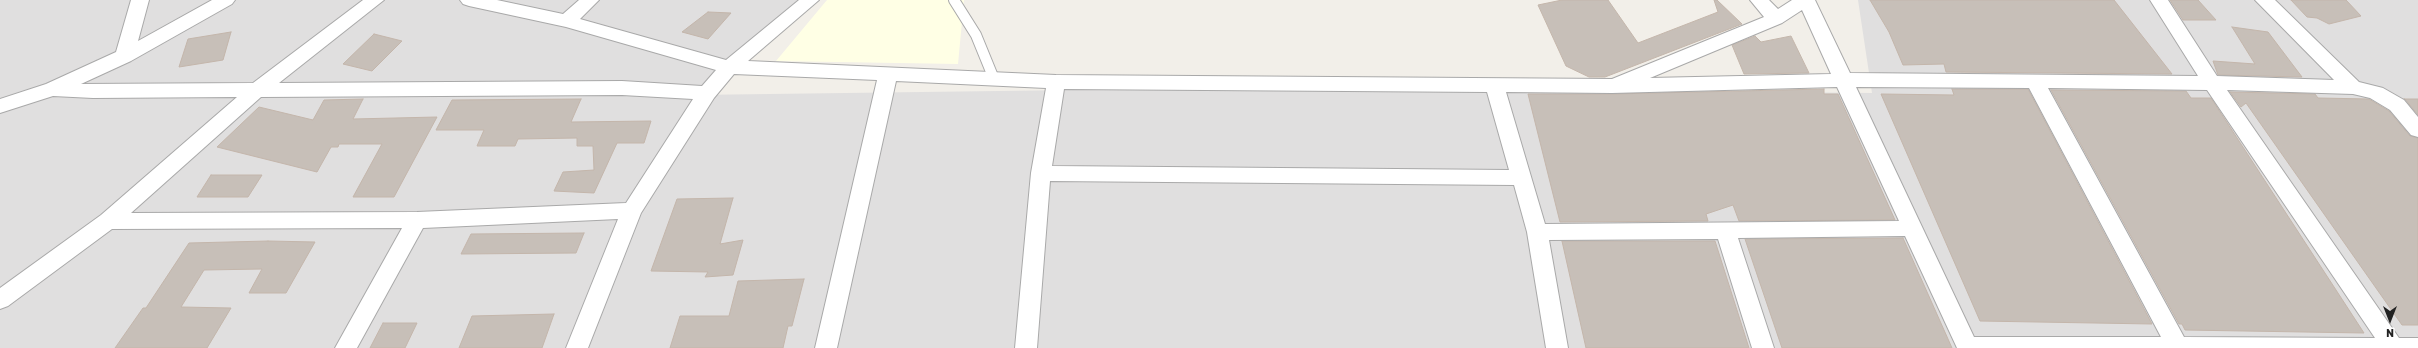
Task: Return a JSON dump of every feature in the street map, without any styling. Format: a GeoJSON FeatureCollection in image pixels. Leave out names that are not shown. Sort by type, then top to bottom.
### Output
{"type":"FeatureCollection","features":[{"type":"Feature","properties":{"kind":"street"},"geometry":{"type":"LineString","coordinates":[[124,56],[140,0]]}},
{"type":"Feature","properties":{"kind":"street"},"geometry":{"type":"LineString","coordinates":[[0,106],[53,89],[124,56],[226,0]]}},
{"type":"Feature","properties":{"kind":"street"},"geometry":{"type":"LineString","coordinates":[[0,300],[108,221],[258,90],[376,0]]}},
{"type":"Feature","properties":{"kind":"street"},"geometry":{"type":"LineString","coordinates":[[469,0],[566,22],[729,67],[1056,82],[1612,86],[1844,80],[2212,83],[2353,87],[2376,93],[2396,105],[2418,130]]}},
{"type":"Feature","properties":{"kind":"street"},"geometry":{"type":"LineString","coordinates":[[566,22],[590,0]]}},
{"type":"Feature","properties":{"kind":"street"},"geometry":{"type":"LineString","coordinates":[[577,348],[632,211],[707,93],[729,67],[810,0]]}},
{"type":"Feature","properties":{"kind":"street"},"geometry":{"type":"LineString","coordinates":[[1759,0],[1776,19]]}},
{"type":"Feature","properties":{"kind":"street"},"geometry":{"type":"LineString","coordinates":[[1612,86],[1776,19],[1805,0],[1844,80],[1968,347],[2418,347]]}},
{"type":"Feature","properties":{"kind":"street"},"geometry":{"type":"LineString","coordinates":[[2159,0],[2212,83],[2394,348]]}},
{"type":"Feature","properties":{"kind":"street"},"geometry":{"type":"LineString","coordinates":[[2264,0],[2353,87]]}},
{"type":"Feature","properties":{"kind":"street"},"geometry":{"type":"LineString","coordinates":[[826,348],[888,74]]}},
{"type":"Feature","properties":{"kind":"street"},"geometry":{"type":"LineString","coordinates":[[1026,348],[1041,173],[1056,82]]}},
{"type":"Feature","properties":{"kind":"street"},"geometry":{"type":"LineString","coordinates":[[2035,82],[2177,346]]}},
{"type":"Feature","properties":{"kind":"street"},"geometry":{"type":"LineString","coordinates":[[1495,85],[1537,232],[1557,348]]}},
{"type":"Feature","properties":{"kind":"street"},"geometry":{"type":"LineString","coordinates":[[53,89],[93,91],[622,88],[707,93]]}},
{"type":"Feature","properties":{"kind":"street"},"geometry":{"type":"LineString","coordinates":[[1041,173],[1522,178]]}},
{"type":"Feature","properties":{"kind":"street"},"geometry":{"type":"LineString","coordinates":[[108,221],[417,220],[632,211]]}},
{"type":"Feature","properties":{"kind":"street"},"geometry":{"type":"LineString","coordinates":[[346,348],[417,220]]}},
{"type":"Feature","properties":{"kind":"street"},"geometry":{"type":"LineString","coordinates":[[1537,232],[1725,229],[1900,229],[1912,226]]}},
{"type":"Feature","properties":{"kind":"street"},"geometry":{"type":"LineString","coordinates":[[1725,229],[1763,348]]}},
{"type":"Feature","properties":{"kind":"lane"},"geometry":{"type":"LineString","coordinates":[[954,0],[976,35],[994,79]]}},
{"type":"Feature","properties":{"kind":"shaded area"},"geometry":{"type":"Polygon","coordinates":[[[0,0],[807,0],[693,95],[1303,87],[1872,93],[1858,0],[2418,0],[2418,348],[0,348],[0,0]]]}},
{"type":"Feature","properties":{"kind":"shaded area"},"geometry":{"type":"Polygon","coordinates":[[[827,0],[964,0],[958,64],[776,61],[827,0]]]}},
{"type":"Feature","properties":{"kind":"building"},"geometry":{"type":"Polygon","coordinates":[[[1562,0],[1608,0],[1638,43],[1718,12],[1714,0],[1717,0],[1742,24],[1605,77],[1589,77],[1566,66],[1538,5],[1562,0]]]}},
{"type":"Feature","properties":{"kind":"building"},"geometry":{"type":"Polygon","coordinates":[[[1870,0],[2114,0],[2172,74],[1946,72],[1944,64],[1903,65],[1889,32],[1870,0]]]}},
{"type":"Feature","properties":{"kind":"building"},"geometry":{"type":"Polygon","coordinates":[[[2170,0],[2198,0],[2216,20],[2183,20],[2170,0]]]}},
{"type":"Feature","properties":{"kind":"building"},"geometry":{"type":"Polygon","coordinates":[[[2291,0],[2346,0],[2361,16],[2329,24],[2317,18],[2307,17],[2291,0]]]}},
{"type":"Feature","properties":{"kind":"building"},"geometry":{"type":"Polygon","coordinates":[[[708,12],[731,13],[708,39],[682,32],[708,12]]]}},
{"type":"Feature","properties":{"kind":"building"},"geometry":{"type":"Polygon","coordinates":[[[2232,27],[2268,32],[2302,77],[2218,75],[2213,61],[2255,64],[2232,27]]]}},
{"type":"Feature","properties":{"kind":"building"},"geometry":{"type":"Polygon","coordinates":[[[231,32],[223,60],[179,67],[188,39],[231,32]]]}},
{"type":"Feature","properties":{"kind":"building"},"geometry":{"type":"Polygon","coordinates":[[[374,34],[402,41],[372,71],[343,64],[374,34]]]}},
{"type":"Feature","properties":{"kind":"building"},"geometry":{"type":"Polygon","coordinates":[[[1755,36],[1761,42],[1791,36],[1809,73],[1744,74],[1732,45],[1755,36]]]}},
{"type":"Feature","properties":{"kind":"building"},"geometry":{"type":"Polygon","coordinates":[[[1824,89],[1824,94],[1838,94],[1895,220],[1739,221],[1733,205],[1706,214],[1708,221],[1560,222],[1528,94],[1612,94],[1824,89]]]}},
{"type":"Feature","properties":{"kind":"building"},"geometry":{"type":"Polygon","coordinates":[[[1952,89],[2028,89],[2152,324],[1980,321],[1881,94],[1954,95],[1952,89]]]}},
{"type":"Feature","properties":{"kind":"building"},"geometry":{"type":"Polygon","coordinates":[[[2051,90],[2186,91],[2191,98],[2211,98],[2364,333],[2185,330],[2182,324],[2179,324],[2051,90]]]}},
{"type":"Feature","properties":{"kind":"building"},"geometry":{"type":"Polygon","coordinates":[[[2230,92],[2315,94],[2318,98],[2369,99],[2389,111],[2410,136],[2418,138],[2418,325],[2402,325],[2246,103],[2241,107],[2230,92]]]}},
{"type":"Feature","properties":{"kind":"building"},"geometry":{"type":"Polygon","coordinates":[[[363,99],[353,119],[437,117],[394,197],[353,197],[382,144],[339,144],[338,147],[331,147],[317,172],[217,147],[259,107],[313,120],[324,100],[363,99]]]}},
{"type":"Feature","properties":{"kind":"building"},"geometry":{"type":"Polygon","coordinates":[[[581,99],[571,122],[651,121],[644,143],[617,143],[594,193],[554,191],[563,172],[594,170],[593,146],[577,146],[577,138],[518,139],[515,146],[477,146],[484,130],[436,130],[452,100],[581,99]]]}},
{"type":"Feature","properties":{"kind":"building"},"geometry":{"type":"Polygon","coordinates":[[[2405,99],[2418,99],[2418,115],[2405,99]]]}},
{"type":"Feature","properties":{"kind":"building"},"geometry":{"type":"Polygon","coordinates":[[[211,175],[262,175],[248,197],[197,197],[211,175]]]}},
{"type":"Feature","properties":{"kind":"building"},"geometry":{"type":"Polygon","coordinates":[[[733,198],[720,244],[743,240],[733,275],[705,277],[708,272],[651,271],[677,199],[733,198]]]}},
{"type":"Feature","properties":{"kind":"building"},"geometry":{"type":"Polygon","coordinates":[[[584,233],[576,253],[461,254],[471,234],[584,233]]]}},
{"type":"Feature","properties":{"kind":"building"},"geometry":{"type":"Polygon","coordinates":[[[1903,238],[1952,348],[1782,348],[1745,239],[1903,238]]]}},
{"type":"Feature","properties":{"kind":"building"},"geometry":{"type":"Polygon","coordinates":[[[268,241],[315,242],[286,293],[249,293],[262,269],[204,270],[181,307],[231,308],[207,348],[115,348],[143,308],[146,308],[189,243],[268,241]]]}},
{"type":"Feature","properties":{"kind":"building"},"geometry":{"type":"Polygon","coordinates":[[[1562,241],[1715,241],[1749,348],[1586,348],[1562,241]]]}},
{"type":"Feature","properties":{"kind":"building"},"geometry":{"type":"Polygon","coordinates":[[[804,279],[792,326],[788,326],[783,348],[670,348],[680,316],[729,316],[738,281],[804,279]]]}},
{"type":"Feature","properties":{"kind":"building"},"geometry":{"type":"Polygon","coordinates":[[[554,314],[542,348],[459,348],[472,316],[554,314]]]}},
{"type":"Feature","properties":{"kind":"building"},"geometry":{"type":"Polygon","coordinates":[[[383,323],[417,323],[405,348],[370,348],[383,323]]]}}]}
